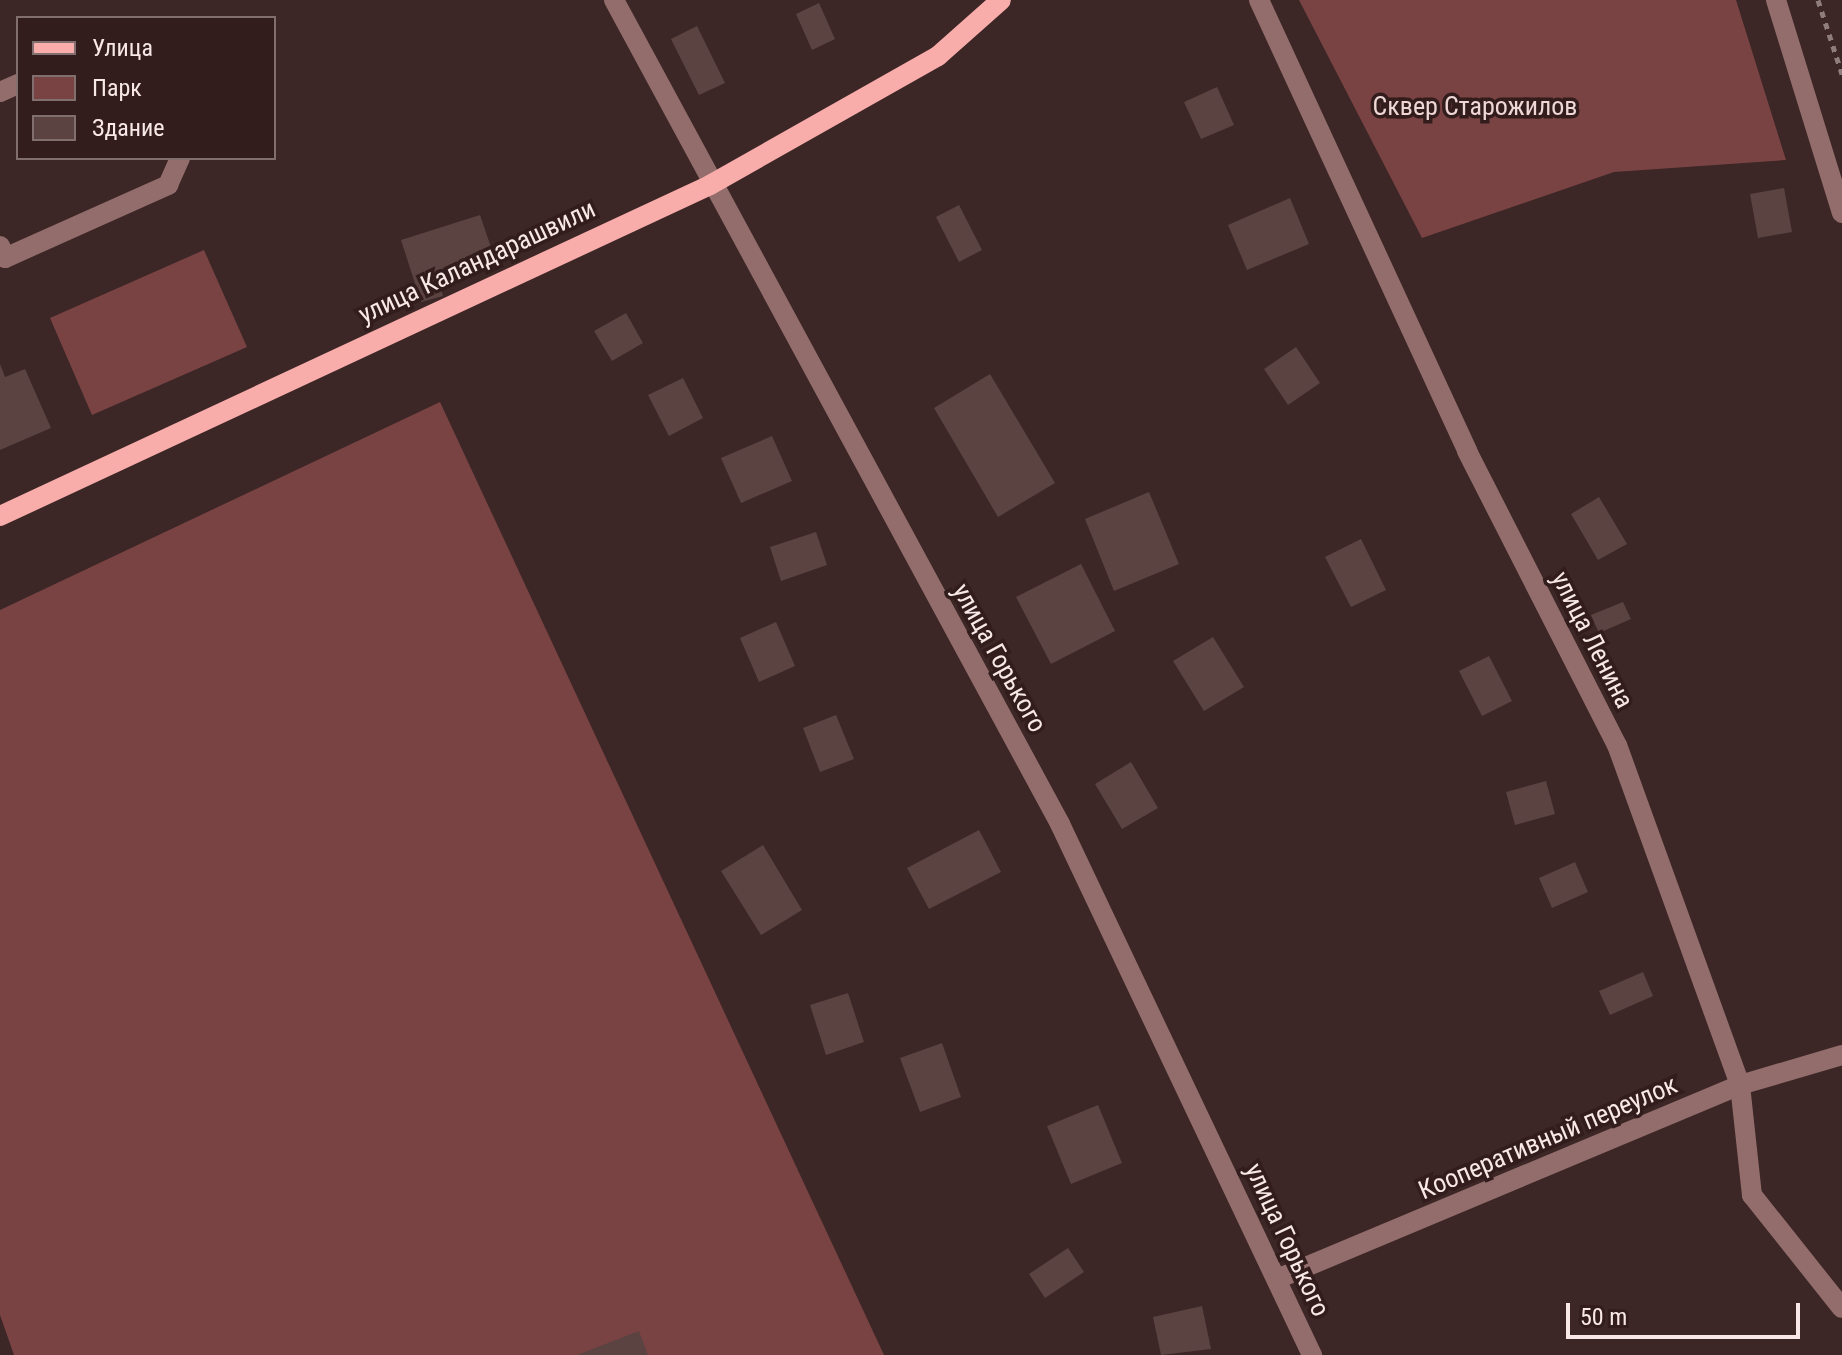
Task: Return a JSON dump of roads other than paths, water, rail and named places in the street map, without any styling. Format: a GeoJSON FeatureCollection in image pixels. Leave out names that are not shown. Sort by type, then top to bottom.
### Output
{"type":"FeatureCollection","features":[{"type":"Feature","properties":{"kind":"main road"},"geometry":{"type":"LineString","coordinates":[[965,34],[983,0]]}},
{"type":"Feature","properties":{"kind":"main road","name":"улица Каландарашвили"},"geometry":{"type":"LineString","coordinates":[[0,516],[710,185],[965,34],[1001,0]]}},
{"type":"Feature","properties":{"kind":"street","name":"улица Горького"},"geometry":{"type":"LineString","coordinates":[[614,0],[710,185],[1060,824],[1312,1355]]}},
{"type":"Feature","properties":{"kind":"street","name":"улица Ленина"},"geometry":{"type":"LineString","coordinates":[[1259,0],[1467,451],[1617,745],[1740,1085],[1752,1195],[1842,1308]]}},
{"type":"Feature","properties":{"kind":"street"},"geometry":{"type":"LineString","coordinates":[[1776,0],[1842,213]]}},
{"type":"Feature","properties":{"kind":"street"},"geometry":{"type":"LineString","coordinates":[[0,246],[5,258],[168,185],[179,160]]}},
{"type":"Feature","properties":{"kind":"street","name":"Кооперативный переулок"},"geometry":{"type":"LineString","coordinates":[[1277,1279],[1740,1085],[1842,1055]]}},
{"type":"Feature","properties":{"kind":"park label","name":"Cквер Старожилов"},"geometry":{"type":"Point","coordinates":[1475,107]}}]}
